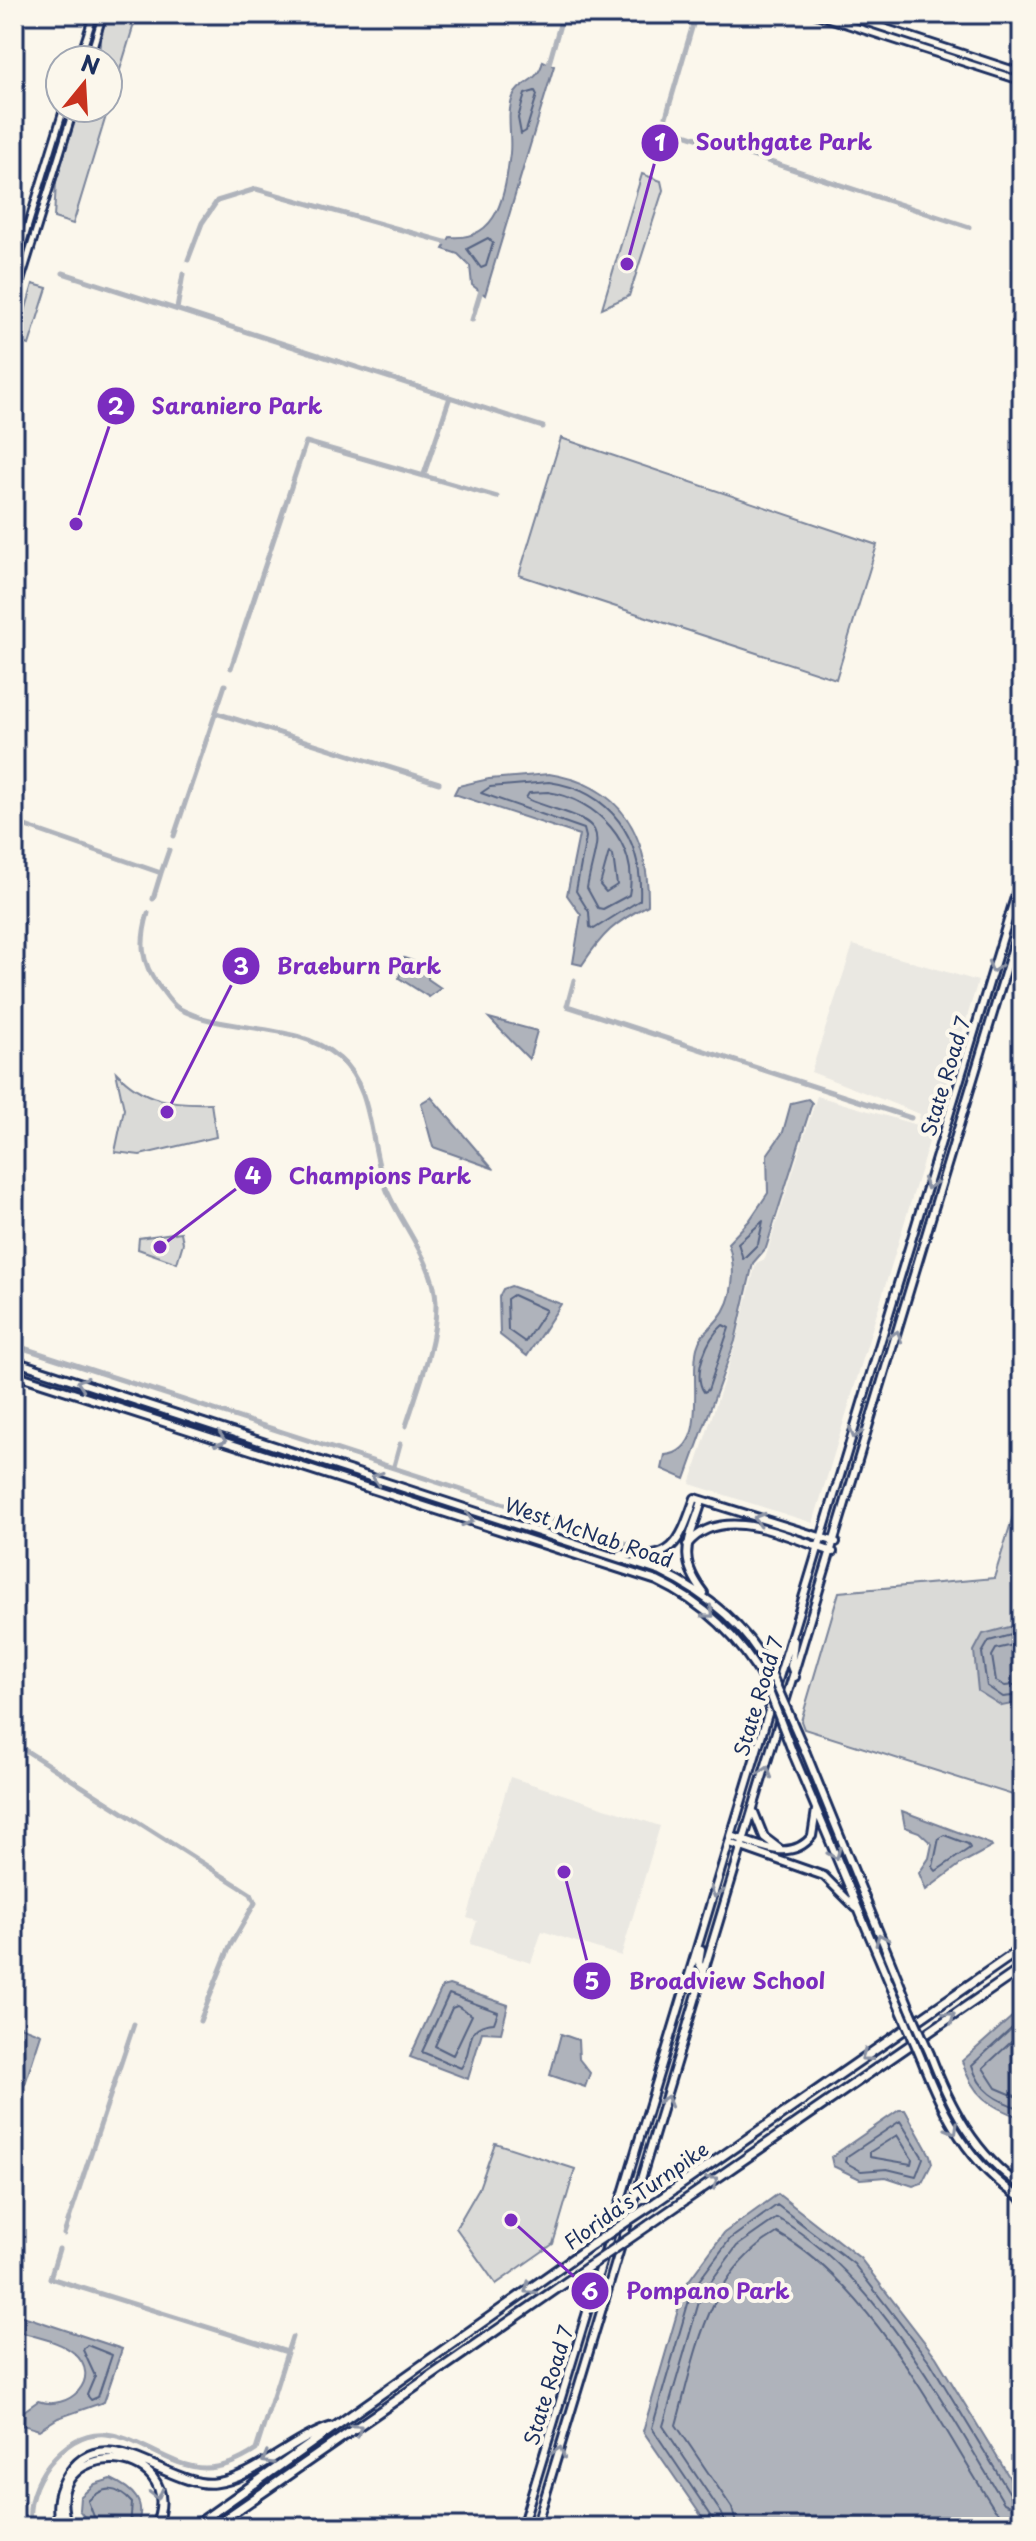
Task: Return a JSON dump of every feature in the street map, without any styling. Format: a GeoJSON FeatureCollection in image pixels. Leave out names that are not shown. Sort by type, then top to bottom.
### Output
{"type":"FeatureCollection","features":[{"type":"Feature","properties":{"kind":"highway","name":"Florida's Turnpike"},"geometry":{"type":"LineString","coordinates":[[193,2527],[593,2244],[1022,1948]]}},
{"type":"Feature","properties":{"kind":"highway","name":"Florida's Turnpike"},"geometry":{"type":"LineString","coordinates":[[213,2527],[1022,1968]]}},
{"type":"Feature","properties":{"kind":"highway"},"geometry":{"type":"LineString","coordinates":[[65,2527],[58,2512],[62,2485],[77,2464],[97,2453],[127,2454],[198,2482],[216,2483],[241,2474],[309,2434],[337,2426]]}},
{"type":"Feature","properties":{"kind":"highway"},"geometry":{"type":"LineString","coordinates":[[65,2527],[63,2501],[71,2479],[93,2461],[114,2458],[144,2469],[157,2487],[160,2507],[155,2527]]}},
{"type":"Feature","properties":{"kind":"highway"},"geometry":{"type":"LineString","coordinates":[[224,2527],[247,2506]]}},
{"type":"Feature","properties":{"kind":"main road"},"geometry":{"type":"LineString","coordinates":[[84,44],[94,14]]}},
{"type":"Feature","properties":{"kind":"main road"},"geometry":{"type":"LineString","coordinates":[[94,44],[103,14]]}},
{"type":"Feature","properties":{"kind":"main road"},"geometry":{"type":"LineString","coordinates":[[815,14],[1022,81]]}},
{"type":"Feature","properties":{"kind":"main road"},"geometry":{"type":"LineString","coordinates":[[842,14],[1022,73]]}},
{"type":"Feature","properties":{"kind":"main road"},"geometry":{"type":"LineString","coordinates":[[996,73],[998,65]]}},
{"type":"Feature","properties":{"kind":"main road"},"geometry":{"type":"LineString","coordinates":[[14,271],[59,124]]}},
{"type":"Feature","properties":{"kind":"main road"},"geometry":{"type":"LineString","coordinates":[[14,302],[69,124]]}},
{"type":"Feature","properties":{"kind":"main road","name":"State Road 7"},"geometry":{"type":"LineString","coordinates":[[522,2527],[1022,874]]}},
{"type":"Feature","properties":{"kind":"main road","name":"State Road 7"},"geometry":{"type":"LineString","coordinates":[[536,2527],[833,1552],[1022,917]]}},
{"type":"Feature","properties":{"kind":"main road"},"geometry":{"type":"LineString","coordinates":[[1009,919],[1006,942],[1011,954]]}},
{"type":"Feature","properties":{"kind":"main road","name":"West McNab Road"},"geometry":{"type":"LineString","coordinates":[[14,1361],[606,1552],[661,1572],[708,1599],[744,1632],[770,1671],[943,2089],[971,2135],[995,2165],[1022,2186]]}},
{"type":"Feature","properties":{"kind":"main road","name":"West McNab Road"},"geometry":{"type":"LineString","coordinates":[[14,1374],[657,1581],[677,1590],[720,1622],[753,1660],[767,1686],[860,1914],[959,2140],[984,2168],[1022,2199]]}},
{"type":"Feature","properties":{"kind":"main road"},"geometry":{"type":"LineString","coordinates":[[698,1500],[836,1542]]}},
{"type":"Feature","properties":{"kind":"main road"},"geometry":{"type":"LineString","coordinates":[[606,1552],[649,1556],[667,1551],[680,1537],[698,1500]]}},
{"type":"Feature","properties":{"kind":"main road"},"geometry":{"type":"LineString","coordinates":[[698,1500],[687,1545],[687,1567],[708,1599]]}},
{"type":"Feature","properties":{"kind":"main road"},"geometry":{"type":"LineString","coordinates":[[687,1545],[707,1526],[722,1522],[740,1524],[833,1552]]}},
{"type":"Feature","properties":{"kind":"main road"},"geometry":{"type":"LineString","coordinates":[[795,1677],[791,1666],[796,1625]]}},
{"type":"Feature","properties":{"kind":"main road"},"geometry":{"type":"LineString","coordinates":[[744,1844],[784,1851],[800,1848],[812,1836],[816,1807]]}},
{"type":"Feature","properties":{"kind":"main road"},"geometry":{"type":"LineString","coordinates":[[754,1812],[764,1837],[784,1851]]}},
{"type":"Feature","properties":{"kind":"main road"},"geometry":{"type":"LineString","coordinates":[[731,1839],[824,1876],[860,1914]]}},
{"type":"Feature","properties":{"kind":"main road"},"geometry":{"type":"LineString","coordinates":[[704,1930],[699,1963],[705,1974]]}},
{"type":"Feature","properties":{"kind":"main road"},"geometry":{"type":"LineString","coordinates":[[691,1971],[697,1983],[697,2001]]}},
{"type":"Feature","properties":{"kind":"shaded area"},"geometry":{"type":"Polygon","coordinates":[[[106,14],[137,14],[124,57],[124,44],[100,44],[106,14]]]}},
{"type":"Feature","properties":{"kind":"shaded area"},"geometry":{"type":"Polygon","coordinates":[[[74,124],[103,124],[73,224],[54,218],[56,182],[74,124]]]}},
{"type":"Feature","properties":{"kind":"shaded area"},"geometry":{"type":"Polygon","coordinates":[[[642,174],[661,181],[663,190],[629,296],[602,308],[642,174]]]}},
{"type":"Feature","properties":{"kind":"shaded area"},"geometry":{"type":"Polygon","coordinates":[[[33,284],[47,288],[29,345],[14,341],[17,321],[22,322],[33,284]]]}},
{"type":"Feature","properties":{"kind":"shaded area"},"geometry":{"type":"Polygon","coordinates":[[[561,438],[877,545],[836,679],[519,575],[561,438]]]}},
{"type":"Feature","properties":{"kind":"shaded area"},"geometry":{"type":"Polygon","coordinates":[[[853,945],[978,981],[813,1523],[690,1484],[735,1346],[756,1263],[765,1259],[817,1096],[917,1125],[920,1114],[811,1072],[853,945]]]}},
{"type":"Feature","properties":{"kind":"shaded area"},"geometry":{"type":"Polygon","coordinates":[[[116,1072],[137,1090],[159,1099],[211,1103],[216,1137],[140,1155],[115,1152],[124,1109],[116,1072]]]}},
{"type":"Feature","properties":{"kind":"shaded area"},"geometry":{"type":"Polygon","coordinates":[[[181,1232],[183,1243],[177,1263],[138,1249],[139,1238],[181,1232]]]}},
{"type":"Feature","properties":{"kind":"shaded area"},"geometry":{"type":"Polygon","coordinates":[[[1022,1487],[1022,1798],[804,1729],[801,1721],[839,1592],[994,1578],[1022,1487]]]}},
{"type":"Feature","properties":{"kind":"shaded area"},"geometry":{"type":"Polygon","coordinates":[[[510,1777],[660,1826],[621,1956],[542,1931],[531,1963],[470,1944],[477,1921],[467,1918],[510,1777]]]}},
{"type":"Feature","properties":{"kind":"shaded area"},"geometry":{"type":"Polygon","coordinates":[[[495,2143],[575,2169],[553,2244],[496,2284],[456,2228],[479,2188],[495,2143]]]}},
{"type":"Feature","properties":{"kind":"water"},"geometry":{"type":"Polygon","coordinates":[[[543,61],[554,66],[485,295],[472,285],[470,266],[458,254],[443,249],[450,237],[479,231],[496,212],[508,169],[513,97],[537,74],[543,61]]]}},
{"type":"Feature","properties":{"kind":"water"},"geometry":{"type":"Polygon","coordinates":[[[549,774],[595,789],[613,802],[636,836],[647,880],[648,905],[610,930],[582,965],[573,963],[581,915],[567,895],[579,835],[454,794],[458,786],[489,779],[549,774]]]}},
{"type":"Feature","properties":{"kind":"water"},"geometry":{"type":"Polygon","coordinates":[[[404,958],[429,967],[428,979],[441,988],[429,997],[399,978],[404,958]]]}},
{"type":"Feature","properties":{"kind":"water"},"geometry":{"type":"Polygon","coordinates":[[[489,1018],[537,1031],[529,1059],[489,1018]]]}},
{"type":"Feature","properties":{"kind":"water"},"geometry":{"type":"Polygon","coordinates":[[[431,1097],[492,1168],[433,1147],[421,1103],[431,1097]]]}},
{"type":"Feature","properties":{"kind":"water"},"geometry":{"type":"Polygon","coordinates":[[[808,1099],[812,1103],[766,1248],[753,1263],[735,1341],[685,1479],[662,1469],[665,1455],[679,1451],[688,1441],[693,1428],[697,1348],[703,1335],[724,1311],[731,1292],[733,1272],[728,1243],[749,1221],[768,1193],[767,1155],[783,1132],[791,1103],[808,1099]]]}},
{"type":"Feature","properties":{"kind":"water"},"geometry":{"type":"Polygon","coordinates":[[[511,1286],[561,1304],[527,1356],[500,1335],[499,1297],[503,1289],[511,1286]]]}},
{"type":"Feature","properties":{"kind":"water"},"geometry":{"type":"Polygon","coordinates":[[[1020,1624],[1022,1702],[1002,1706],[978,1691],[974,1651],[983,1634],[1020,1624]]]}},
{"type":"Feature","properties":{"kind":"water"},"geometry":{"type":"Polygon","coordinates":[[[902,1811],[992,1847],[962,1863],[926,1890],[919,1873],[929,1858],[932,1844],[919,1832],[905,1827],[902,1811]]]}},
{"type":"Feature","properties":{"kind":"water"},"geometry":{"type":"Polygon","coordinates":[[[449,1985],[508,2005],[501,2033],[482,2032],[468,2079],[410,2057],[442,1987],[449,1985]]]}},
{"type":"Feature","properties":{"kind":"water"},"geometry":{"type":"Polygon","coordinates":[[[1022,2008],[1022,2118],[983,2098],[971,2083],[962,2061],[1022,2008]]]}},
{"type":"Feature","properties":{"kind":"water"},"geometry":{"type":"Polygon","coordinates":[[[15,2024],[41,2034],[25,2084],[20,2087],[14,2085],[15,2024]]]}},
{"type":"Feature","properties":{"kind":"water"},"geometry":{"type":"Polygon","coordinates":[[[561,2034],[578,2040],[579,2059],[590,2073],[585,2087],[550,2075],[561,2034]]]}},
{"type":"Feature","properties":{"kind":"water"},"geometry":{"type":"Polygon","coordinates":[[[899,2110],[905,2110],[930,2155],[932,2163],[922,2183],[913,2186],[886,2177],[860,2179],[833,2166],[831,2157],[899,2110]]]}},
{"type":"Feature","properties":{"kind":"water"},"geometry":{"type":"Polygon","coordinates":[[[778,2194],[860,2258],[936,2357],[1022,2498],[1022,2527],[709,2527],[643,2431],[685,2286],[724,2233],[778,2194]]]}},
{"type":"Feature","properties":{"kind":"water"},"geometry":{"type":"Polygon","coordinates":[[[14,2313],[122,2349],[104,2402],[58,2418],[39,2430],[23,2425],[14,2429],[14,2418],[38,2401],[60,2402],[70,2398],[84,2383],[85,2373],[82,2363],[68,2349],[14,2330],[14,2313]]]}},
{"type":"Feature","properties":{"kind":"water"},"geometry":{"type":"Polygon","coordinates":[[[111,2479],[126,2487],[136,2498],[140,2511],[136,2527],[92,2527],[79,2510],[80,2497],[95,2484],[111,2479]]]}},
{"type":"Feature","properties":{"kind":"waterway"},"geometry":{"type":"LineString","coordinates":[[548,67],[563,14]]}},
{"type":"Feature","properties":{"kind":"waterway"},"geometry":{"type":"LineString","coordinates":[[696,14],[663,127],[969,227]]}},
{"type":"Feature","properties":{"kind":"waterway"},"geometry":{"type":"LineString","coordinates":[[188,260],[202,223],[217,201],[256,189],[452,244]]}},
{"type":"Feature","properties":{"kind":"waterway"},"geometry":{"type":"LineString","coordinates":[[63,273],[543,427]]}},
{"type":"Feature","properties":{"kind":"waterway"},"geometry":{"type":"LineString","coordinates":[[177,309],[183,274]]}},
{"type":"Feature","properties":{"kind":"waterway"},"geometry":{"type":"LineString","coordinates":[[472,320],[482,287]]}},
{"type":"Feature","properties":{"kind":"waterway"},"geometry":{"type":"LineString","coordinates":[[424,474],[450,397]]}},
{"type":"Feature","properties":{"kind":"waterway"},"geometry":{"type":"LineString","coordinates":[[231,668],[306,442],[497,497]]}},
{"type":"Feature","properties":{"kind":"waterway"},"geometry":{"type":"LineString","coordinates":[[174,836],[225,685]]}},
{"type":"Feature","properties":{"kind":"waterway"},"geometry":{"type":"LineString","coordinates":[[216,713],[439,783]]}},
{"type":"Feature","properties":{"kind":"waterway"},"geometry":{"type":"LineString","coordinates":[[14,822],[161,873],[153,899]]}},
{"type":"Feature","properties":{"kind":"waterway"},"geometry":{"type":"LineString","coordinates":[[161,873],[169,850]]}},
{"type":"Feature","properties":{"kind":"waterway"},"geometry":{"type":"LineString","coordinates":[[148,913],[143,942],[145,960],[153,977],[175,1006],[218,1022],[282,1033],[322,1046],[339,1058],[360,1087],[383,1180],[425,1261],[436,1302],[426,1365],[406,1426]]}},
{"type":"Feature","properties":{"kind":"waterway"},"geometry":{"type":"LineString","coordinates":[[574,980],[567,1006],[911,1118]]}},
{"type":"Feature","properties":{"kind":"waterway"},"geometry":{"type":"LineString","coordinates":[[14,1345],[634,1546]]}},
{"type":"Feature","properties":{"kind":"waterway"},"geometry":{"type":"LineString","coordinates":[[394,1466],[400,1444]]}},
{"type":"Feature","properties":{"kind":"waterway"},"geometry":{"type":"LineString","coordinates":[[14,1743],[251,1894],[255,1903],[230,1946],[200,2021]]}},
{"type":"Feature","properties":{"kind":"waterway"},"geometry":{"type":"LineString","coordinates":[[64,2234],[134,2024]]}},
{"type":"Feature","properties":{"kind":"waterway"},"geometry":{"type":"LineString","coordinates":[[59,2249],[50,2278],[287,2352]]}},
{"type":"Feature","properties":{"kind":"waterway"},"geometry":{"type":"LineString","coordinates":[[31,2527],[31,2502],[44,2471],[70,2444],[90,2435],[109,2434],[128,2439],[185,2465],[205,2468],[232,2463],[256,2450],[292,2337]]}},
{"type":"Feature","properties":{"kind":"place","name":"Southgate Park"},"geometry":{"type":"Point","coordinates":[627,264]}},
{"type":"Feature","properties":{"kind":"place","name":"Saraniero Park"},"geometry":{"type":"Point","coordinates":[76,524]}},
{"type":"Feature","properties":{"kind":"place","name":"Braeburn Park"},"geometry":{"type":"Point","coordinates":[167,1112]}},
{"type":"Feature","properties":{"kind":"place","name":"Champions Park"},"geometry":{"type":"Point","coordinates":[160,1247]}},
{"type":"Feature","properties":{"kind":"place","name":"Broadview School"},"geometry":{"type":"Point","coordinates":[564,1872]}},
{"type":"Feature","properties":{"kind":"place","name":"Pompano Park"},"geometry":{"type":"Point","coordinates":[511,2220]}}]}
